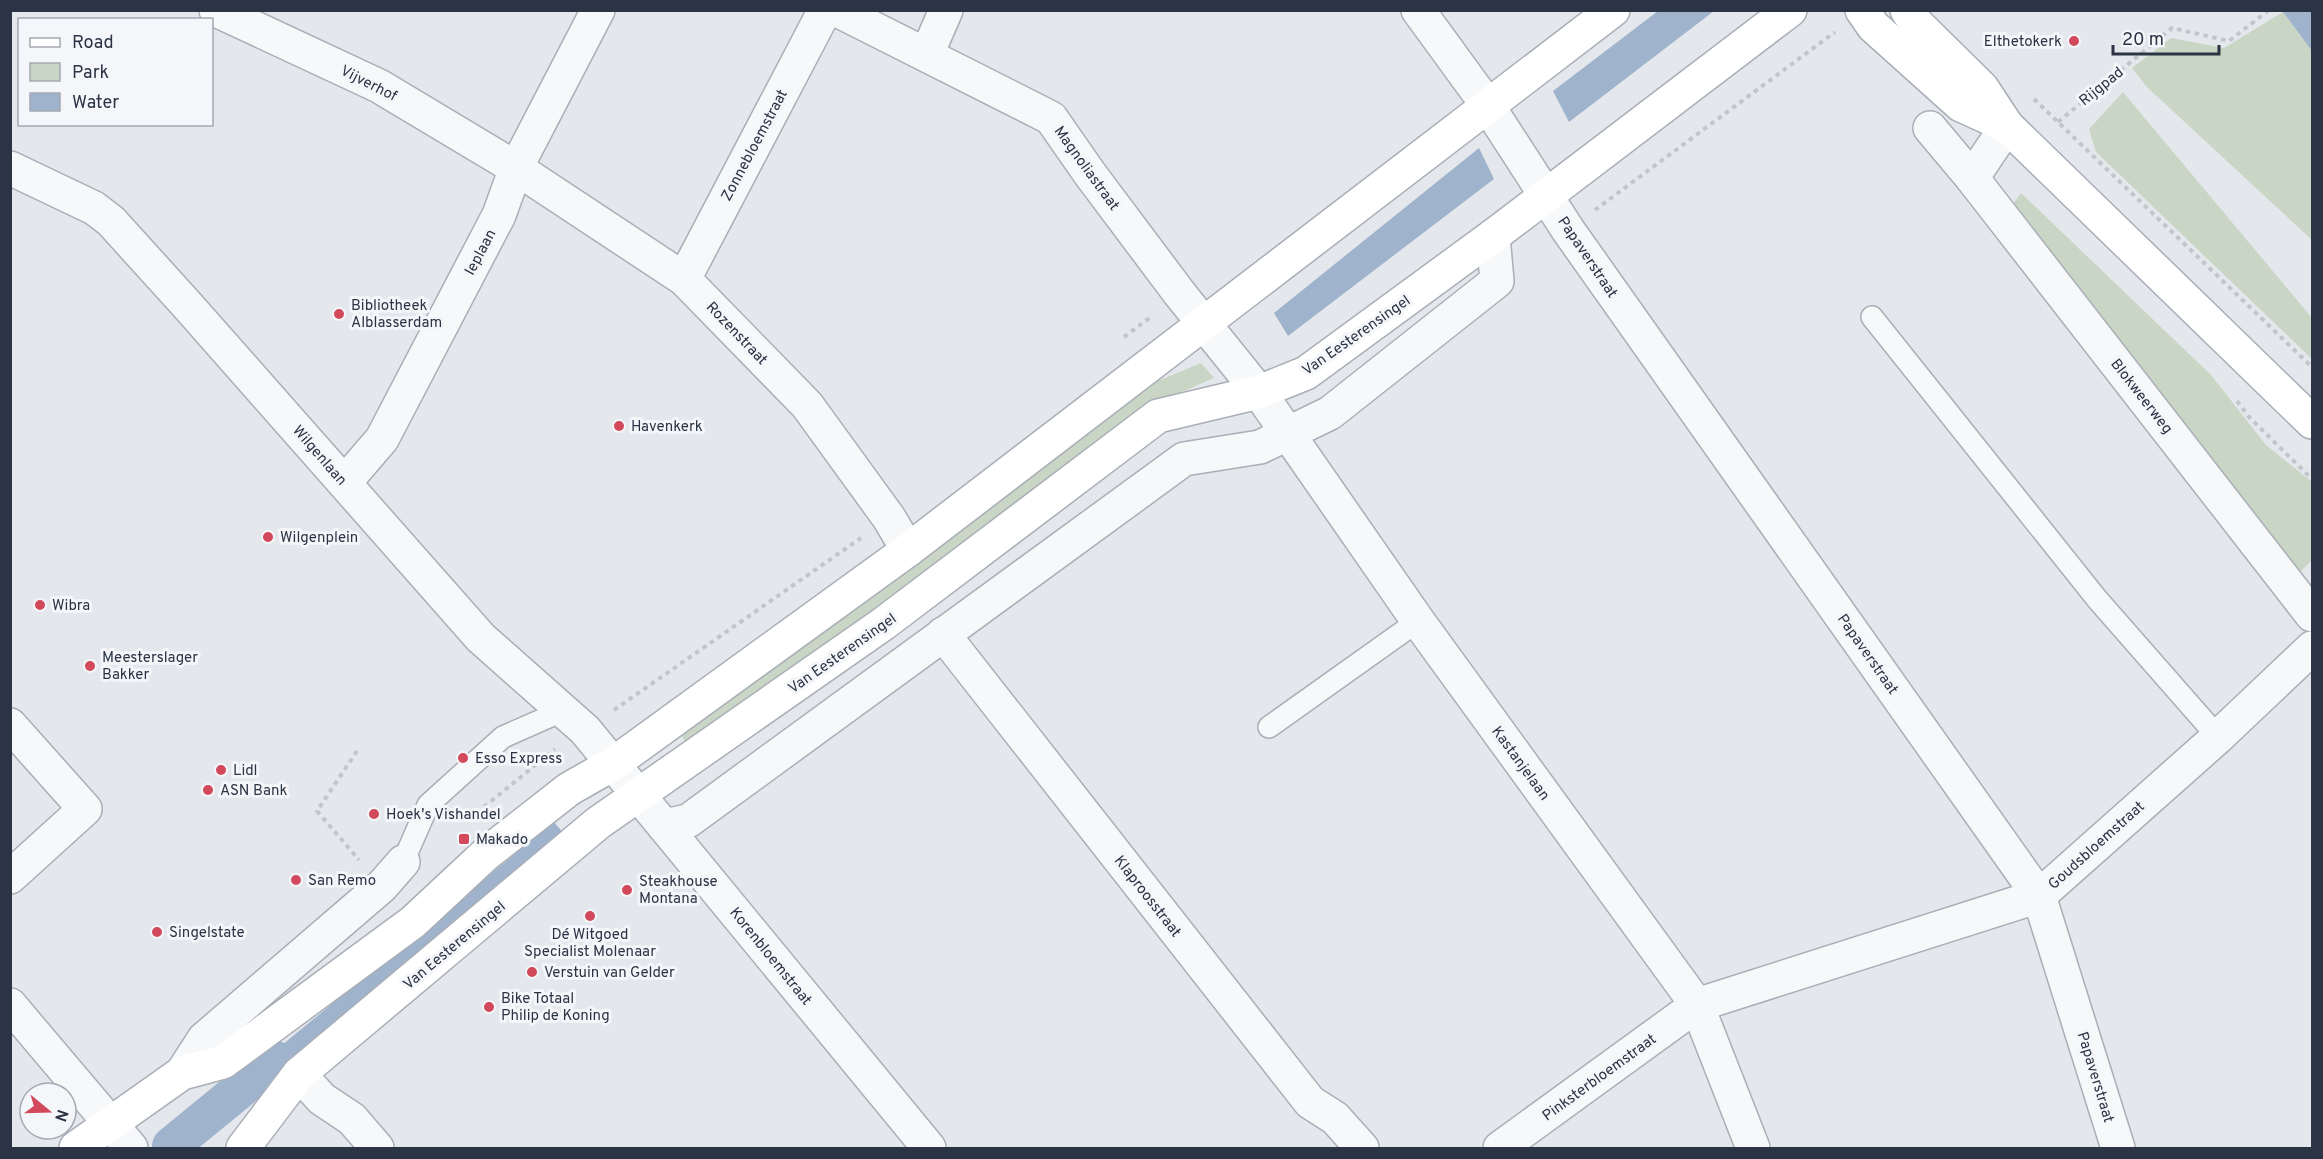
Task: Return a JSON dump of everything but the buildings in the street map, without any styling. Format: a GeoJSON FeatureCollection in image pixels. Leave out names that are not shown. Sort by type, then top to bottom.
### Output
{"type":"FeatureCollection","features":[{"type":"Feature","properties":{"kind":"street","name":"Vijverhof"},"geometry":{"type":"LineString","coordinates":[[216,10],[379,86],[516,168]]}},
{"type":"Feature","properties":{"kind":"street","name":"Ieplaan"},"geometry":{"type":"LineString","coordinates":[[345,482],[382,439],[499,215],[516,168],[598,10]]}},
{"type":"Feature","properties":{"kind":"street","name":"Zonnebloemstraat"},"geometry":{"type":"LineString","coordinates":[[684,279],[825,10]]}},
{"type":"Feature","properties":{"kind":"street","name":"Magnoliastraat"},"geometry":{"type":"LineString","coordinates":[[837,10],[1051,118],[1180,294],[1260,392]]}},
{"type":"Feature","properties":{"kind":"street"},"geometry":{"type":"LineString","coordinates":[[927,54],[946,10]]}},
{"type":"Feature","properties":{"kind":"street","name":"Papaverstraat"},"geometry":{"type":"LineString","coordinates":[[1418,10],[1488,106],[1568,230],[2039,896],[2118,1149]]}},
{"type":"Feature","properties":{"kind":"street"},"geometry":{"type":"LineString","coordinates":[[76,1149],[182,1073],[223,1062],[413,922],[486,854],[569,789],[614,764],[908,549],[1613,10]]}},
{"type":"Feature","properties":{"kind":"street","name":"Van Eesterensingel"},"geometry":{"type":"LineString","coordinates":[[243,1149],[299,1074],[598,823],[883,624],[1158,416],[1260,392],[1306,373],[1493,236],[1790,10]]}},
{"type":"Feature","properties":{"kind":"street"},"geometry":{"type":"LineString","coordinates":[[1907,10],[1915,22],[1982,88],[2007,126],[2313,422]]}},
{"type":"Feature","properties":{"kind":"street"},"geometry":{"type":"LineString","coordinates":[[1850,20],[1873,26],[1961,105],[2007,126]]}},
{"type":"Feature","properties":{"kind":"street"},"geometry":{"type":"LineString","coordinates":[[1972,178],[2007,126]]}},
{"type":"Feature","properties":{"kind":"street","name":"Blokweerweg"},"geometry":{"type":"LineString","coordinates":[[1930,128],[1972,178],[2313,615]]}},
{"type":"Feature","properties":{"kind":"street","name":"Wilgenlaan"},"geometry":{"type":"LineString","coordinates":[[10,168],[94,208],[111,221],[345,482],[481,638],[573,721],[614,764]]}},
{"type":"Feature","properties":{"kind":"street","name":"Rozenstraat"},"geometry":{"type":"LineString","coordinates":[[516,168],[684,279],[807,405],[889,518],[908,549]]}},
{"type":"Feature","properties":{"kind":"street"},"geometry":{"type":"LineString","coordinates":[[664,826],[688,821],[1184,459],[1260,447],[1330,413],[1497,281],[1493,236]]}},
{"type":"Feature","properties":{"kind":"street","name":"Kastanjelaan"},"geometry":{"type":"LineString","coordinates":[[1260,392],[1418,621],[1697,1005],[1753,1149]]}},
{"type":"Feature","properties":{"kind":"street","name":"Klaproosstraat"},"geometry":{"type":"LineString","coordinates":[[943,634],[1310,1102],[1335,1118],[1362,1149]]}},
{"type":"Feature","properties":{"kind":"street","name":"Goudsbloemstraat"},"geometry":{"type":"LineString","coordinates":[[1697,1005],[2039,896],[2218,737],[2313,648]]}},
{"type":"Feature","properties":{"kind":"street"},"geometry":{"type":"LineString","coordinates":[[10,725],[85,809],[10,877]]}},
{"type":"Feature","properties":{"kind":"street","name":"Korenbloemstraat"},"geometry":{"type":"LineString","coordinates":[[614,764],[929,1149]]}},
{"type":"Feature","properties":{"kind":"street"},"geometry":{"type":"LineString","coordinates":[[182,1073],[204,1040],[392,874]]}},
{"type":"Feature","properties":{"kind":"street"},"geometry":{"type":"LineString","coordinates":[[10,1005],[131,1149]]}},
{"type":"Feature","properties":{"kind":"street","name":"Pinksterbloemstraat"},"geometry":{"type":"LineString","coordinates":[[1500,1149],[1697,1005]]}},
{"type":"Feature","properties":{"kind":"street"},"geometry":{"type":"LineString","coordinates":[[299,1074],[322,1099],[352,1119],[377,1149]]}},
{"type":"Feature","properties":{"kind":"lane"},"geometry":{"type":"LineString","coordinates":[[1872,317],[2097,599],[2218,737]]}},
{"type":"Feature","properties":{"kind":"lane"},"geometry":{"type":"LineString","coordinates":[[1269,727],[1418,621]]}},
{"type":"Feature","properties":{"kind":"lane"},"geometry":{"type":"LineString","coordinates":[[392,874],[428,805],[503,737],[573,721]]}},
{"type":"Feature","properties":{"kind":"path","name":"Rijgpad"},"geometry":{"type":"LineString","coordinates":[[2269,10],[2229,41],[2172,28],[2058,122],[2313,367]]}},
{"type":"Feature","properties":{"kind":"path"},"geometry":{"type":"LineString","coordinates":[[1568,230],[1850,20]]}},
{"type":"Feature","properties":{"kind":"path"},"geometry":{"type":"LineString","coordinates":[[1124,337],[1180,294]]}},
{"type":"Feature","properties":{"kind":"path"},"geometry":{"type":"LineString","coordinates":[[477,814],[558,746],[573,721],[889,518]]}},
{"type":"Feature","properties":{"kind":"path"},"geometry":{"type":"LineString","coordinates":[[357,751],[317,812],[392,874]]}},
{"type":"Feature","properties":{"kind":"green space"},"geometry":{"type":"Polygon","coordinates":[[[2283,12],[2312,51],[2312,240],[2147,87],[2132,68],[2171,38],[2224,48],[2283,12]]]}},
{"type":"Feature","properties":{"kind":"green space"},"geometry":{"type":"Polygon","coordinates":[[[2123,92],[2312,318],[2312,359],[2096,152],[2089,129],[2123,92]]]}},
{"type":"Feature","properties":{"kind":"green space"},"geometry":{"type":"Polygon","coordinates":[[[2021,193],[2211,375],[2266,445],[2312,482],[2312,560],[2298,574],[2010,208],[2021,193]]]}},
{"type":"Feature","properties":{"kind":"green space"},"geometry":{"type":"Polygon","coordinates":[[[1201,363],[1214,378],[1152,405],[691,751],[681,735],[1141,388],[1201,363]]]}},
{"type":"Feature","properties":{"kind":"water"},"geometry":{"type":"Polygon","coordinates":[[[1658,11],[1714,11],[1569,122],[1553,91],[1658,11]]]}},
{"type":"Feature","properties":{"kind":"water"},"geometry":{"type":"Polygon","coordinates":[[[2281,11],[2312,11],[2312,51],[2283,12],[2281,11]]]}},
{"type":"Feature","properties":{"kind":"water"},"geometry":{"type":"Polygon","coordinates":[[[1479,148],[1494,179],[1288,336],[1274,313],[1479,148]]]}},
{"type":"Feature","properties":{"kind":"water"},"geometry":{"type":"Polygon","coordinates":[[[554,822],[564,834],[437,938],[427,926],[554,822]]]}},
{"type":"Feature","properties":{"kind":"water"},"geometry":{"type":"Polygon","coordinates":[[[394,953],[403,965],[243,1099],[232,1086],[394,953]]]}},
{"type":"Feature","properties":{"kind":"waterway"},"geometry":{"type":"LineString","coordinates":[[359,991],[471,900]]}},
{"type":"Feature","properties":{"kind":"waterway"},"geometry":{"type":"LineString","coordinates":[[171,1146],[276,1060]]}},
{"type":"Feature","properties":{"kind":"place","name":"Elthetokerk"},"geometry":{"type":"Point","coordinates":[2074,41]}},
{"type":"Feature","properties":{"kind":"place","name":"Bibliotheek Alblasserdam"},"geometry":{"type":"Point","coordinates":[339,314]}},
{"type":"Feature","properties":{"kind":"place","name":"Havenkerk"},"geometry":{"type":"Point","coordinates":[619,426]}},
{"type":"Feature","properties":{"kind":"place","name":"Wilgenplein"},"geometry":{"type":"Point","coordinates":[268,537]}},
{"type":"Feature","properties":{"kind":"place","name":"Wibra"},"geometry":{"type":"Point","coordinates":[40,605]}},
{"type":"Feature","properties":{"kind":"place","name":"Meesterslager Bakker"},"geometry":{"type":"Point","coordinates":[90,666]}},
{"type":"Feature","properties":{"kind":"place","name":"Esso Express"},"geometry":{"type":"Point","coordinates":[463,758]}},
{"type":"Feature","properties":{"kind":"place","name":"Lidl"},"geometry":{"type":"Point","coordinates":[221,770]}},
{"type":"Feature","properties":{"kind":"place","name":"ASN Bank"},"geometry":{"type":"Point","coordinates":[208,790]}},
{"type":"Feature","properties":{"kind":"place","name":"Hoek's Vishandel"},"geometry":{"type":"Point","coordinates":[374,814]}},
{"type":"Feature","properties":{"kind":"place","name":"Makado"},"geometry":{"type":"Point","coordinates":[464,839]}},
{"type":"Feature","properties":{"kind":"place","name":"San Remo"},"geometry":{"type":"Point","coordinates":[296,880]}},
{"type":"Feature","properties":{"kind":"place","name":"Steakhouse Montana"},"geometry":{"type":"Point","coordinates":[627,890]}},
{"type":"Feature","properties":{"kind":"place","name":"Dé Witgoed Specialist Molenaar"},"geometry":{"type":"Point","coordinates":[590,916]}},
{"type":"Feature","properties":{"kind":"place","name":"Singelstate"},"geometry":{"type":"Point","coordinates":[157,932]}},
{"type":"Feature","properties":{"kind":"place","name":"Verstuin van Gelder"},"geometry":{"type":"Point","coordinates":[532,972]}},
{"type":"Feature","properties":{"kind":"place","name":"Bike Totaal Philip de Koning"},"geometry":{"type":"Point","coordinates":[489,1007]}}]}
